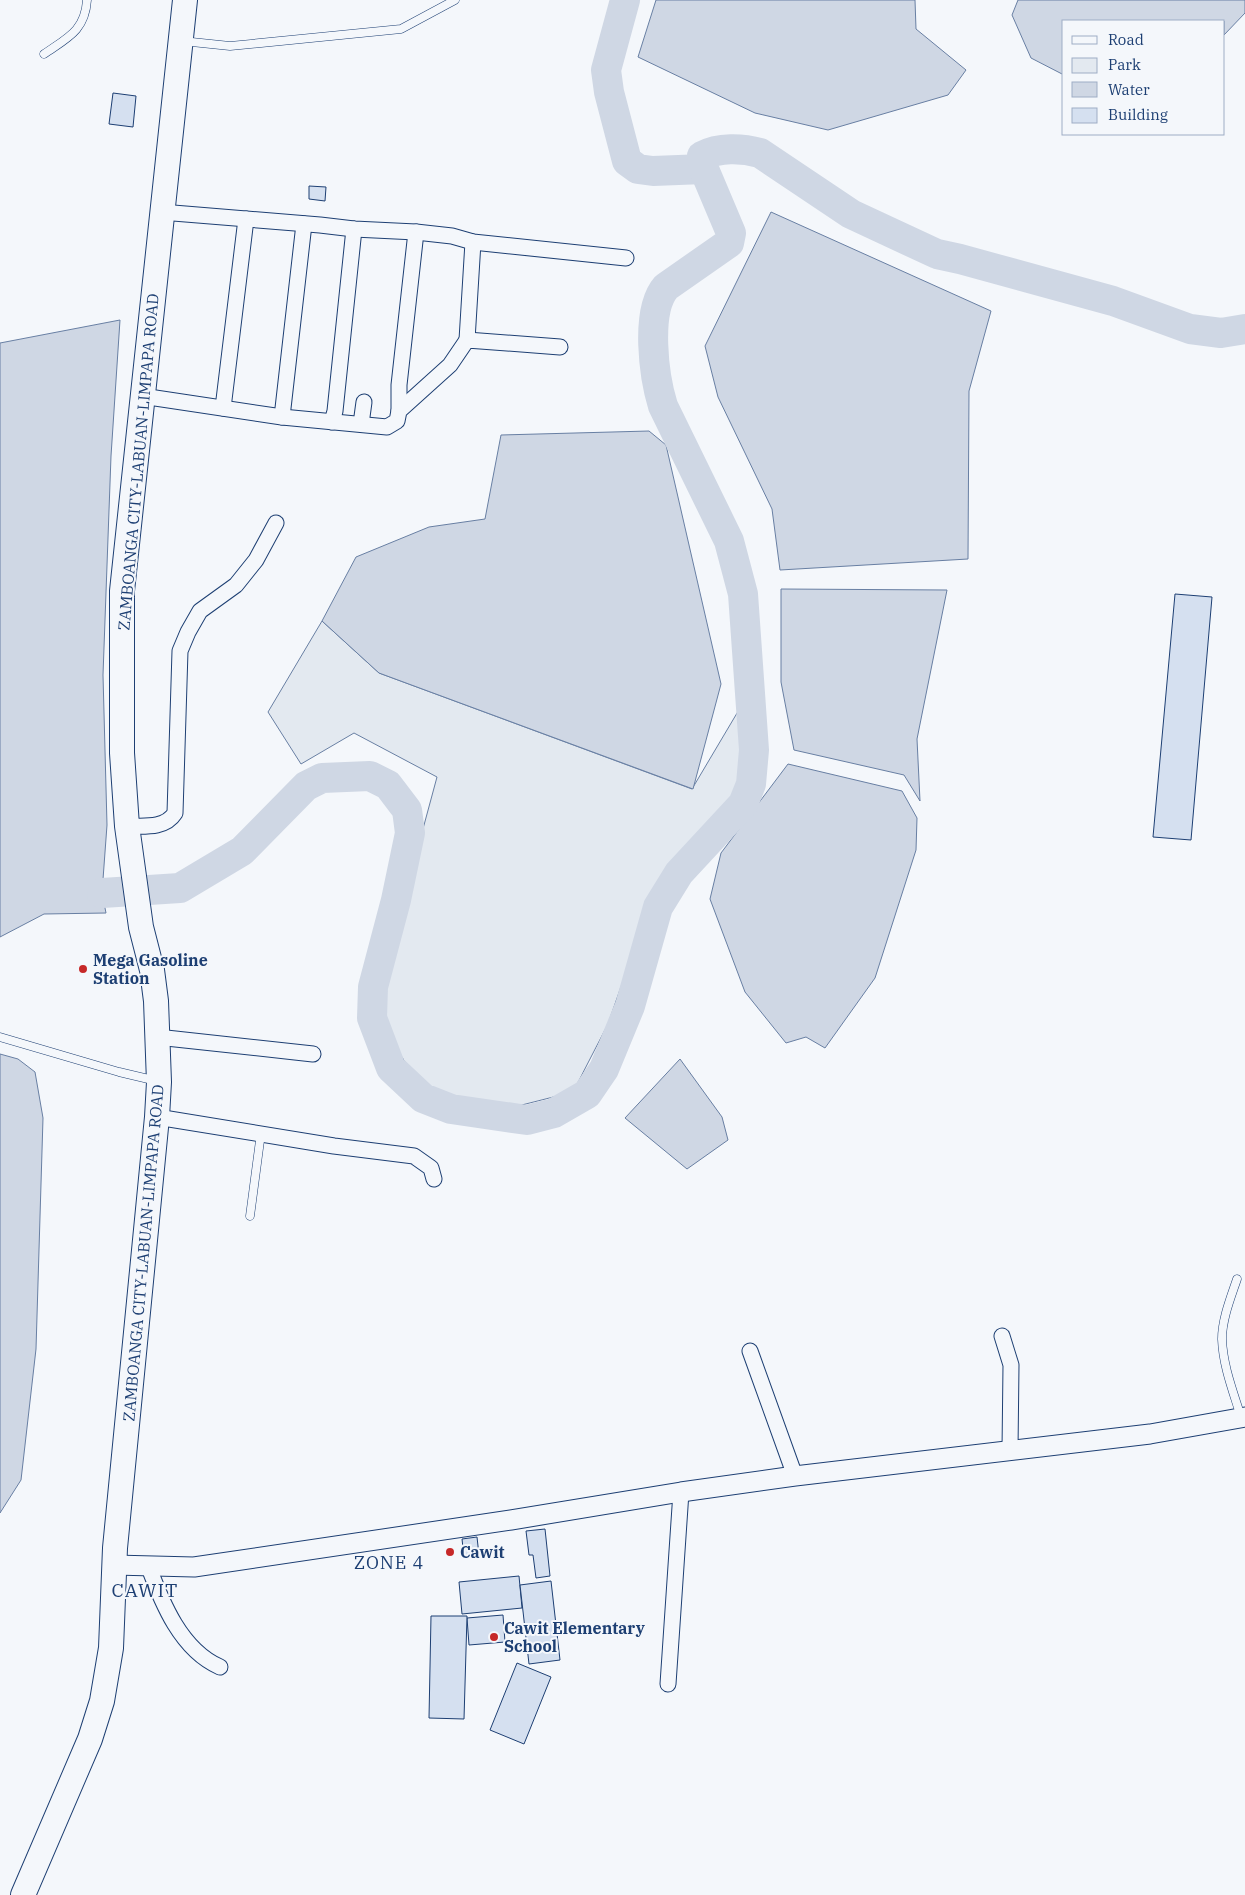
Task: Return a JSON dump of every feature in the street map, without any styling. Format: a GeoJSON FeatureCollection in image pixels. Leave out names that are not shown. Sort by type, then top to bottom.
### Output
{"type":"FeatureCollection","features":[{"type":"Feature","properties":{"kind":"main road","name":"ZAMBOANGA CITY-LABUAN-LIMPAPA ROAD"},"geometry":{"type":"LineString","coordinates":[[23,1895],[90,1739],[102,1701],[111,1648],[114,1565],[157,1117],[159,1082],[156,1001],[152,970],[141,927],[127,826],[122,753],[122,591],[184,0]]}},
{"type":"Feature","properties":{"kind":"street"},"geometry":{"type":"LineString","coordinates":[[162,212],[354,229],[416,232],[452,236],[474,242],[626,258]]}},
{"type":"Feature","properties":{"kind":"street"},"geometry":{"type":"LineString","coordinates":[[223,408],[246,219]]}},
{"type":"Feature","properties":{"kind":"street"},"geometry":{"type":"LineString","coordinates":[[282,416],[304,224]]}},
{"type":"Feature","properties":{"kind":"street"},"geometry":{"type":"LineString","coordinates":[[332,422],[335,411],[354,229]]}},
{"type":"Feature","properties":{"kind":"street"},"geometry":{"type":"LineString","coordinates":[[142,396],[282,416],[387,427],[397,421],[399,411],[399,385],[416,232]]}},
{"type":"Feature","properties":{"kind":"street"},"geometry":{"type":"LineString","coordinates":[[399,411],[450,365],[467,340],[474,242]]}},
{"type":"Feature","properties":{"kind":"street"},"geometry":{"type":"LineString","coordinates":[[467,340],[560,347]]}},
{"type":"Feature","properties":{"kind":"street"},"geometry":{"type":"LineString","coordinates":[[361,424],[364,402]]}},
{"type":"Feature","properties":{"kind":"street"},"geometry":{"type":"LineString","coordinates":[[127,826],[162,825],[172,818],[174,813],[180,651],[200,611],[236,585],[256,560],[276,523]]}},
{"type":"Feature","properties":{"kind":"street"},"geometry":{"type":"LineString","coordinates":[[157,1037],[313,1054]]}},
{"type":"Feature","properties":{"kind":"street"},"geometry":{"type":"LineString","coordinates":[[157,1117],[334,1146],[414,1156],[431,1168],[434,1178]]}},
{"type":"Feature","properties":{"kind":"street"},"geometry":{"type":"LineString","coordinates":[[1002,1336],[1012,1365],[1010,1450]]}},
{"type":"Feature","properties":{"kind":"street"},"geometry":{"type":"LineString","coordinates":[[750,1351],[795,1476]]}},
{"type":"Feature","properties":{"kind":"street"},"geometry":{"type":"LineString","coordinates":[[114,1565],[194,1567],[502,1522],[681,1492],[795,1476],[1150,1434],[1244,1418]]}},
{"type":"Feature","properties":{"kind":"street"},"geometry":{"type":"LineString","coordinates":[[668,1684],[681,1492]]}},
{"type":"Feature","properties":{"kind":"street"},"geometry":{"type":"LineString","coordinates":[[148,1565],[158,1594],[182,1634],[198,1654],[208,1662],[220,1667]]}},
{"type":"Feature","properties":{"kind":"lane"},"geometry":{"type":"LineString","coordinates":[[44,54],[76,33],[87,9],[87,0]]}},
{"type":"Feature","properties":{"kind":"lane"},"geometry":{"type":"LineString","coordinates":[[180,41],[230,46],[401,29],[454,0]]}},
{"type":"Feature","properties":{"kind":"lane"},"geometry":{"type":"LineString","coordinates":[[0,1037],[111,1070],[159,1082]]}},
{"type":"Feature","properties":{"kind":"lane"},"geometry":{"type":"LineString","coordinates":[[250,1216],[261,1133]]}},
{"type":"Feature","properties":{"kind":"lane"},"geometry":{"type":"LineString","coordinates":[[1237,1279],[1227,1308],[1222,1337],[1226,1374],[1244,1418]]}},
{"type":"Feature","properties":{"kind":"green space"},"geometry":{"type":"Polygon","coordinates":[[[322,621],[379,673],[692,789],[743,703],[749,758],[733,795],[652,898],[608,1024],[573,1092],[506,1109],[422,1088],[385,1031],[387,962],[437,777],[354,733],[301,764],[268,712],[322,621]]]}},
{"type":"Feature","properties":{"kind":"water"},"geometry":{"type":"Polygon","coordinates":[[[656,0],[915,0],[916,29],[966,70],[948,95],[828,130],[755,113],[638,57],[656,0]]]}},
{"type":"Feature","properties":{"kind":"water"},"geometry":{"type":"Polygon","coordinates":[[[1018,0],[1245,0],[1245,13],[1225,34],[1225,20],[1062,20],[1062,74],[1031,58],[1012,15],[1018,0]]]}},
{"type":"Feature","properties":{"kind":"water"},"geometry":{"type":"Polygon","coordinates":[[[771,212],[991,311],[969,391],[968,559],[780,570],[772,509],[718,397],[705,346],[771,212]]]}},
{"type":"Feature","properties":{"kind":"water"},"geometry":{"type":"Polygon","coordinates":[[[120,320],[111,456],[103,675],[107,825],[102,893],[106,913],[44,914],[0,937],[0,343],[120,320]]]}},
{"type":"Feature","properties":{"kind":"water"},"geometry":{"type":"Polygon","coordinates":[[[649,431],[666,445],[721,684],[693,789],[379,673],[322,621],[356,557],[429,527],[485,519],[501,435],[649,431]]]}},
{"type":"Feature","properties":{"kind":"water"},"geometry":{"type":"Polygon","coordinates":[[[781,589],[947,590],[917,739],[920,801],[904,775],[794,750],[781,682],[781,589]]]}},
{"type":"Feature","properties":{"kind":"water"},"geometry":{"type":"Polygon","coordinates":[[[788,764],[902,791],[917,818],[916,850],[875,978],[825,1048],[806,1037],[786,1043],[745,992],[710,899],[721,853],[788,764]]]}},
{"type":"Feature","properties":{"kind":"water"},"geometry":{"type":"Polygon","coordinates":[[[0,1054],[18,1059],[35,1072],[43,1118],[36,1349],[21,1480],[0,1513],[0,1054]]]}},
{"type":"Feature","properties":{"kind":"water"},"geometry":{"type":"Polygon","coordinates":[[[680,1059],[722,1117],[728,1140],[687,1169],[625,1118],[680,1059]]]}},
{"type":"Feature","properties":{"kind":"building"},"geometry":{"type":"Polygon","coordinates":[[[113,93],[136,96],[133,127],[109,124],[113,93]]]}},
{"type":"Feature","properties":{"kind":"building"},"geometry":{"type":"Polygon","coordinates":[[[309,186],[326,187],[325,201],[309,199],[309,186]]]}},
{"type":"Feature","properties":{"kind":"building"},"geometry":{"type":"Polygon","coordinates":[[[1175,594],[1212,597],[1191,840],[1153,837],[1175,594]]]}},
{"type":"Feature","properties":{"kind":"building"},"geometry":{"type":"Polygon","coordinates":[[[545,1529],[550,1576],[536,1578],[533,1555],[529,1555],[526,1531],[545,1529]]]}},
{"type":"Feature","properties":{"kind":"building"},"geometry":{"type":"Polygon","coordinates":[[[477,1537],[479,1555],[464,1557],[462,1539],[477,1537]]]}},
{"type":"Feature","properties":{"kind":"building"},"geometry":{"type":"Polygon","coordinates":[[[519,1576],[522,1608],[462,1614],[459,1582],[519,1576]]]}},
{"type":"Feature","properties":{"kind":"building"},"geometry":{"type":"Polygon","coordinates":[[[551,1581],[560,1660],[529,1664],[520,1585],[551,1581]]]}},
{"type":"Feature","properties":{"kind":"building"},"geometry":{"type":"Polygon","coordinates":[[[503,1615],[505,1642],[469,1645],[467,1618],[503,1615]]]}},
{"type":"Feature","properties":{"kind":"building"},"geometry":{"type":"Polygon","coordinates":[[[431,1616],[467,1616],[464,1719],[429,1718],[431,1616]]]}},
{"type":"Feature","properties":{"kind":"building"},"geometry":{"type":"Polygon","coordinates":[[[517,1663],[551,1677],[524,1744],[490,1730],[517,1663]]]}},
{"type":"Feature","properties":{"kind":"waterway"},"geometry":{"type":"LineString","coordinates":[[625,0],[606,70],[609,92],[627,161],[638,169],[653,171],[704,169]]}},
{"type":"Feature","properties":{"kind":"waterway"},"geometry":{"type":"LineString","coordinates":[[102,893],[180,888],[242,851],[306,786],[322,778],[370,776],[388,785],[407,810],[410,833],[396,900],[373,987],[372,1018],[391,1068],[423,1098],[451,1109],[527,1120],[554,1113],[587,1094],[604,1069],[630,1006],[658,907],[679,873],[743,804],[751,784],[754,750],[743,594],[729,541],[663,406],[654,362],[653,328],[659,298],[666,287],[729,243],[731,233],[704,169],[702,156],[716,151],[731,149],[760,153],[851,214],[937,254],[1113,301],[1190,329],[1221,333],[1245,329]]}},
{"type":"Feature","properties":{"kind":"place","name":"Mega Gasoline Station"},"geometry":{"type":"Point","coordinates":[83,969]}},
{"type":"Feature","properties":{"kind":"place","name":"Cawit"},"geometry":{"type":"Point","coordinates":[450,1552]}},
{"type":"Feature","properties":{"kind":"place","name":"Cawit Elementary School"},"geometry":{"type":"Point","coordinates":[494,1637]}},
{"type":"Feature","properties":{"kind":"district","name":"ZONE 4"},"geometry":{"type":"Point","coordinates":[389,1562]}},
{"type":"Feature","properties":{"kind":"district","name":"CAWIT"},"geometry":{"type":"Point","coordinates":[145,1590]}}]}
